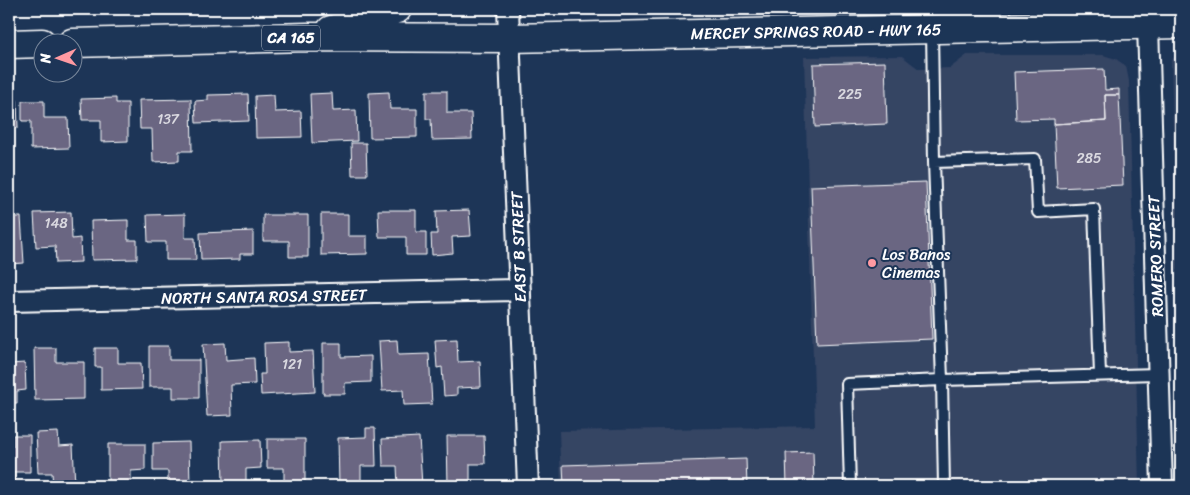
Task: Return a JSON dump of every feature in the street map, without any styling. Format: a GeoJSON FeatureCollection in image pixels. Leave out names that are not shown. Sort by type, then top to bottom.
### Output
{"type":"FeatureCollection","features":[{"type":"Feature","properties":{"kind":"main road"},"geometry":{"type":"LineString","coordinates":[[308,37],[397,9]]}},
{"type":"Feature","properties":{"kind":"main road","name":"MERCEY SPRINGS ROAD - HWY 165"},"geometry":{"type":"LineString","coordinates":[[510,38],[1181,24]]}},
{"type":"Feature","properties":{"kind":"main road","name":"CA 165"},"geometry":{"type":"LineString","coordinates":[[82,43],[308,37],[510,38]]}},
{"type":"Feature","properties":{"kind":"main road"},"geometry":{"type":"LineString","coordinates":[[9,44],[32,43]]}},
{"type":"Feature","properties":{"kind":"street","name":"EAST B STREET"},"geometry":{"type":"LineString","coordinates":[[508,9],[528,486]]}},
{"type":"Feature","properties":{"kind":"street","name":"ROMERO STREET"},"geometry":{"type":"LineString","coordinates":[[1148,25],[1162,486]]}},
{"type":"Feature","properties":{"kind":"street","name":"NORTH SANTA ROSA STREET"},"geometry":{"type":"LineString","coordinates":[[9,301],[520,290]]}},
{"type":"Feature","properties":{"kind":"lane"},"geometry":{"type":"LineString","coordinates":[[932,29],[944,486]]}},
{"type":"Feature","properties":{"kind":"lane"},"geometry":{"type":"LineString","coordinates":[[934,162],[1035,159],[1038,212],[1094,209],[1100,375]]}},
{"type":"Feature","properties":{"kind":"lane"},"geometry":{"type":"LineString","coordinates":[[850,486],[847,384],[1158,374]]}},
{"type":"Feature","properties":{"kind":"shaded area"},"geometry":{"type":"Polygon","coordinates":[[[1181,52],[1181,431],[1171,60],[1181,52]]]}},
{"type":"Feature","properties":{"kind":"shaded area"},"geometry":{"type":"Polygon","coordinates":[[[967,55],[1103,55],[1116,59],[1126,66],[1129,81],[1139,486],[561,486],[559,431],[815,426],[804,57],[902,56],[919,69],[950,68],[967,55]]]}},
{"type":"Feature","properties":{"kind":"building"},"geometry":{"type":"Polygon","coordinates":[[[885,62],[887,124],[815,127],[813,64],[885,62]]]}},
{"type":"Feature","properties":{"kind":"building"},"geometry":{"type":"Polygon","coordinates":[[[1104,69],[1105,90],[1119,89],[1119,95],[1105,95],[1106,121],[1054,124],[1054,119],[1016,120],[1014,72],[1104,69]]]}},
{"type":"Feature","properties":{"kind":"building"},"geometry":{"type":"Polygon","coordinates":[[[426,91],[447,91],[447,113],[471,113],[472,139],[432,140],[431,119],[426,119],[426,91]]]}},
{"type":"Feature","properties":{"kind":"building"},"geometry":{"type":"Polygon","coordinates":[[[389,92],[390,109],[417,109],[417,137],[370,138],[369,93],[389,92]]]}},
{"type":"Feature","properties":{"kind":"building"},"geometry":{"type":"Polygon","coordinates":[[[332,93],[333,111],[356,110],[357,141],[312,143],[310,94],[332,93]]]}},
{"type":"Feature","properties":{"kind":"building"},"geometry":{"type":"Polygon","coordinates":[[[248,94],[249,121],[196,123],[195,101],[208,100],[208,95],[248,94]]]}},
{"type":"Feature","properties":{"kind":"building"},"geometry":{"type":"Polygon","coordinates":[[[274,95],[275,112],[301,111],[302,137],[256,138],[255,96],[274,95]]]}},
{"type":"Feature","properties":{"kind":"building"},"geometry":{"type":"Polygon","coordinates":[[[1105,95],[1119,95],[1123,185],[1057,188],[1054,124],[1106,121],[1105,95]]]}},
{"type":"Feature","properties":{"kind":"building"},"geometry":{"type":"Polygon","coordinates":[[[116,98],[116,103],[128,103],[128,141],[101,142],[101,120],[82,120],[81,99],[116,98]]]}},
{"type":"Feature","properties":{"kind":"building"},"geometry":{"type":"Polygon","coordinates":[[[191,99],[192,151],[179,151],[179,161],[153,162],[152,129],[140,129],[139,100],[191,99]]]}},
{"type":"Feature","properties":{"kind":"building"},"geometry":{"type":"Polygon","coordinates":[[[9,100],[17,100],[18,128],[9,128],[9,100]]]}},
{"type":"Feature","properties":{"kind":"building"},"geometry":{"type":"Polygon","coordinates":[[[22,101],[44,101],[44,118],[68,118],[69,148],[31,149],[31,121],[22,121],[22,101]]]}},
{"type":"Feature","properties":{"kind":"building"},"geometry":{"type":"Polygon","coordinates":[[[351,143],[366,143],[367,175],[352,175],[351,143]]]}},
{"type":"Feature","properties":{"kind":"building","name":"Los Banos Cinemas"},"geometry":{"type":"Polygon","coordinates":[[[926,182],[932,339],[817,344],[811,186],[926,182]]]}},
{"type":"Feature","properties":{"kind":"building"},"geometry":{"type":"Polygon","coordinates":[[[378,210],[416,210],[416,232],[426,232],[426,255],[406,255],[406,237],[379,237],[378,210]]]}},
{"type":"Feature","properties":{"kind":"building"},"geometry":{"type":"Polygon","coordinates":[[[469,210],[471,236],[452,237],[453,253],[432,255],[431,234],[437,234],[436,211],[469,210]]]}},
{"type":"Feature","properties":{"kind":"building"},"geometry":{"type":"Polygon","coordinates":[[[71,212],[72,239],[80,238],[81,262],[56,263],[55,246],[36,247],[34,213],[71,212]]]}},
{"type":"Feature","properties":{"kind":"building"},"geometry":{"type":"Polygon","coordinates":[[[185,214],[185,238],[195,238],[196,260],[166,260],[166,242],[148,242],[147,215],[185,214]]]}},
{"type":"Feature","properties":{"kind":"building"},"geometry":{"type":"Polygon","coordinates":[[[321,214],[348,214],[348,236],[367,236],[367,254],[321,255],[321,214]]]}},
{"type":"Feature","properties":{"kind":"building"},"geometry":{"type":"Polygon","coordinates":[[[263,215],[308,215],[308,257],[289,257],[289,241],[263,241],[263,215]]]}},
{"type":"Feature","properties":{"kind":"building"},"geometry":{"type":"Polygon","coordinates":[[[9,217],[21,217],[24,263],[9,264],[9,217]]]}},
{"type":"Feature","properties":{"kind":"building"},"geometry":{"type":"Polygon","coordinates":[[[128,220],[128,240],[137,240],[137,259],[92,260],[91,221],[128,220]]]}},
{"type":"Feature","properties":{"kind":"building"},"geometry":{"type":"Polygon","coordinates":[[[253,231],[253,254],[240,254],[240,259],[201,260],[200,233],[253,231]]]}},
{"type":"Feature","properties":{"kind":"building"},"geometry":{"type":"Polygon","coordinates":[[[457,339],[458,362],[480,361],[481,387],[457,388],[457,395],[444,396],[442,367],[437,368],[435,340],[457,339]]]}},
{"type":"Feature","properties":{"kind":"building"},"geometry":{"type":"Polygon","coordinates":[[[397,340],[398,355],[429,354],[432,404],[404,405],[403,390],[382,391],[379,341],[397,340]]]}},
{"type":"Feature","properties":{"kind":"building"},"geometry":{"type":"Polygon","coordinates":[[[289,342],[289,352],[313,351],[315,392],[261,395],[260,374],[265,374],[264,343],[289,342]]]}},
{"type":"Feature","properties":{"kind":"building"},"geometry":{"type":"Polygon","coordinates":[[[225,343],[226,360],[254,358],[255,384],[231,385],[232,415],[207,416],[203,344],[225,343]]]}},
{"type":"Feature","properties":{"kind":"building"},"geometry":{"type":"Polygon","coordinates":[[[323,343],[341,343],[341,357],[371,356],[371,382],[345,383],[345,394],[323,394],[323,343]]]}},
{"type":"Feature","properties":{"kind":"building"},"geometry":{"type":"Polygon","coordinates":[[[149,346],[169,346],[169,360],[199,360],[199,398],[173,398],[173,387],[149,387],[149,346]]]}},
{"type":"Feature","properties":{"kind":"building"},"geometry":{"type":"Polygon","coordinates":[[[34,348],[56,348],[56,362],[84,362],[84,399],[35,400],[34,348]]]}},
{"type":"Feature","properties":{"kind":"building"},"geometry":{"type":"Polygon","coordinates":[[[95,348],[118,348],[118,363],[141,363],[142,389],[101,390],[101,367],[95,367],[95,348]]]}},
{"type":"Feature","properties":{"kind":"building"},"geometry":{"type":"Polygon","coordinates":[[[25,363],[26,390],[17,391],[17,403],[9,403],[9,364],[25,363]]]}},
{"type":"Feature","properties":{"kind":"building"},"geometry":{"type":"Polygon","coordinates":[[[366,428],[375,428],[376,466],[361,466],[361,486],[339,486],[338,438],[366,437],[366,428]]]}},
{"type":"Feature","properties":{"kind":"building"},"geometry":{"type":"Polygon","coordinates":[[[58,432],[59,446],[73,445],[75,486],[53,486],[52,473],[38,473],[36,433],[58,432]]]}},
{"type":"Feature","properties":{"kind":"building"},"geometry":{"type":"Polygon","coordinates":[[[13,435],[30,435],[30,472],[14,472],[15,486],[9,486],[9,446],[13,446],[13,435]]]}},
{"type":"Feature","properties":{"kind":"building"},"geometry":{"type":"Polygon","coordinates":[[[447,436],[484,436],[485,464],[470,464],[470,486],[448,486],[447,436]]]}},
{"type":"Feature","properties":{"kind":"building"},"geometry":{"type":"Polygon","coordinates":[[[419,437],[422,486],[398,486],[397,466],[383,466],[382,439],[419,437]]]}},
{"type":"Feature","properties":{"kind":"building"},"geometry":{"type":"Polygon","coordinates":[[[267,439],[305,439],[305,486],[284,486],[284,468],[267,468],[267,439]]]}},
{"type":"Feature","properties":{"kind":"building"},"geometry":{"type":"Polygon","coordinates":[[[260,440],[261,468],[246,469],[246,486],[223,486],[222,441],[260,440]]]}},
{"type":"Feature","properties":{"kind":"building"},"geometry":{"type":"Polygon","coordinates":[[[189,442],[190,486],[168,486],[168,471],[153,471],[153,443],[189,442]]]}},
{"type":"Feature","properties":{"kind":"building"},"geometry":{"type":"Polygon","coordinates":[[[108,444],[145,444],[145,470],[131,471],[131,486],[108,486],[108,444]]]}},
{"type":"Feature","properties":{"kind":"building"},"geometry":{"type":"Polygon","coordinates":[[[813,452],[814,486],[787,486],[786,453],[813,452]]]}},
{"type":"Feature","properties":{"kind":"building"},"geometry":{"type":"Polygon","coordinates":[[[746,459],[747,486],[564,486],[563,465],[746,459]]]}},
{"type":"Feature","properties":{"kind":"place","name":"Los Banos Cinemas"},"geometry":{"type":"Point","coordinates":[872,263]}}]}
